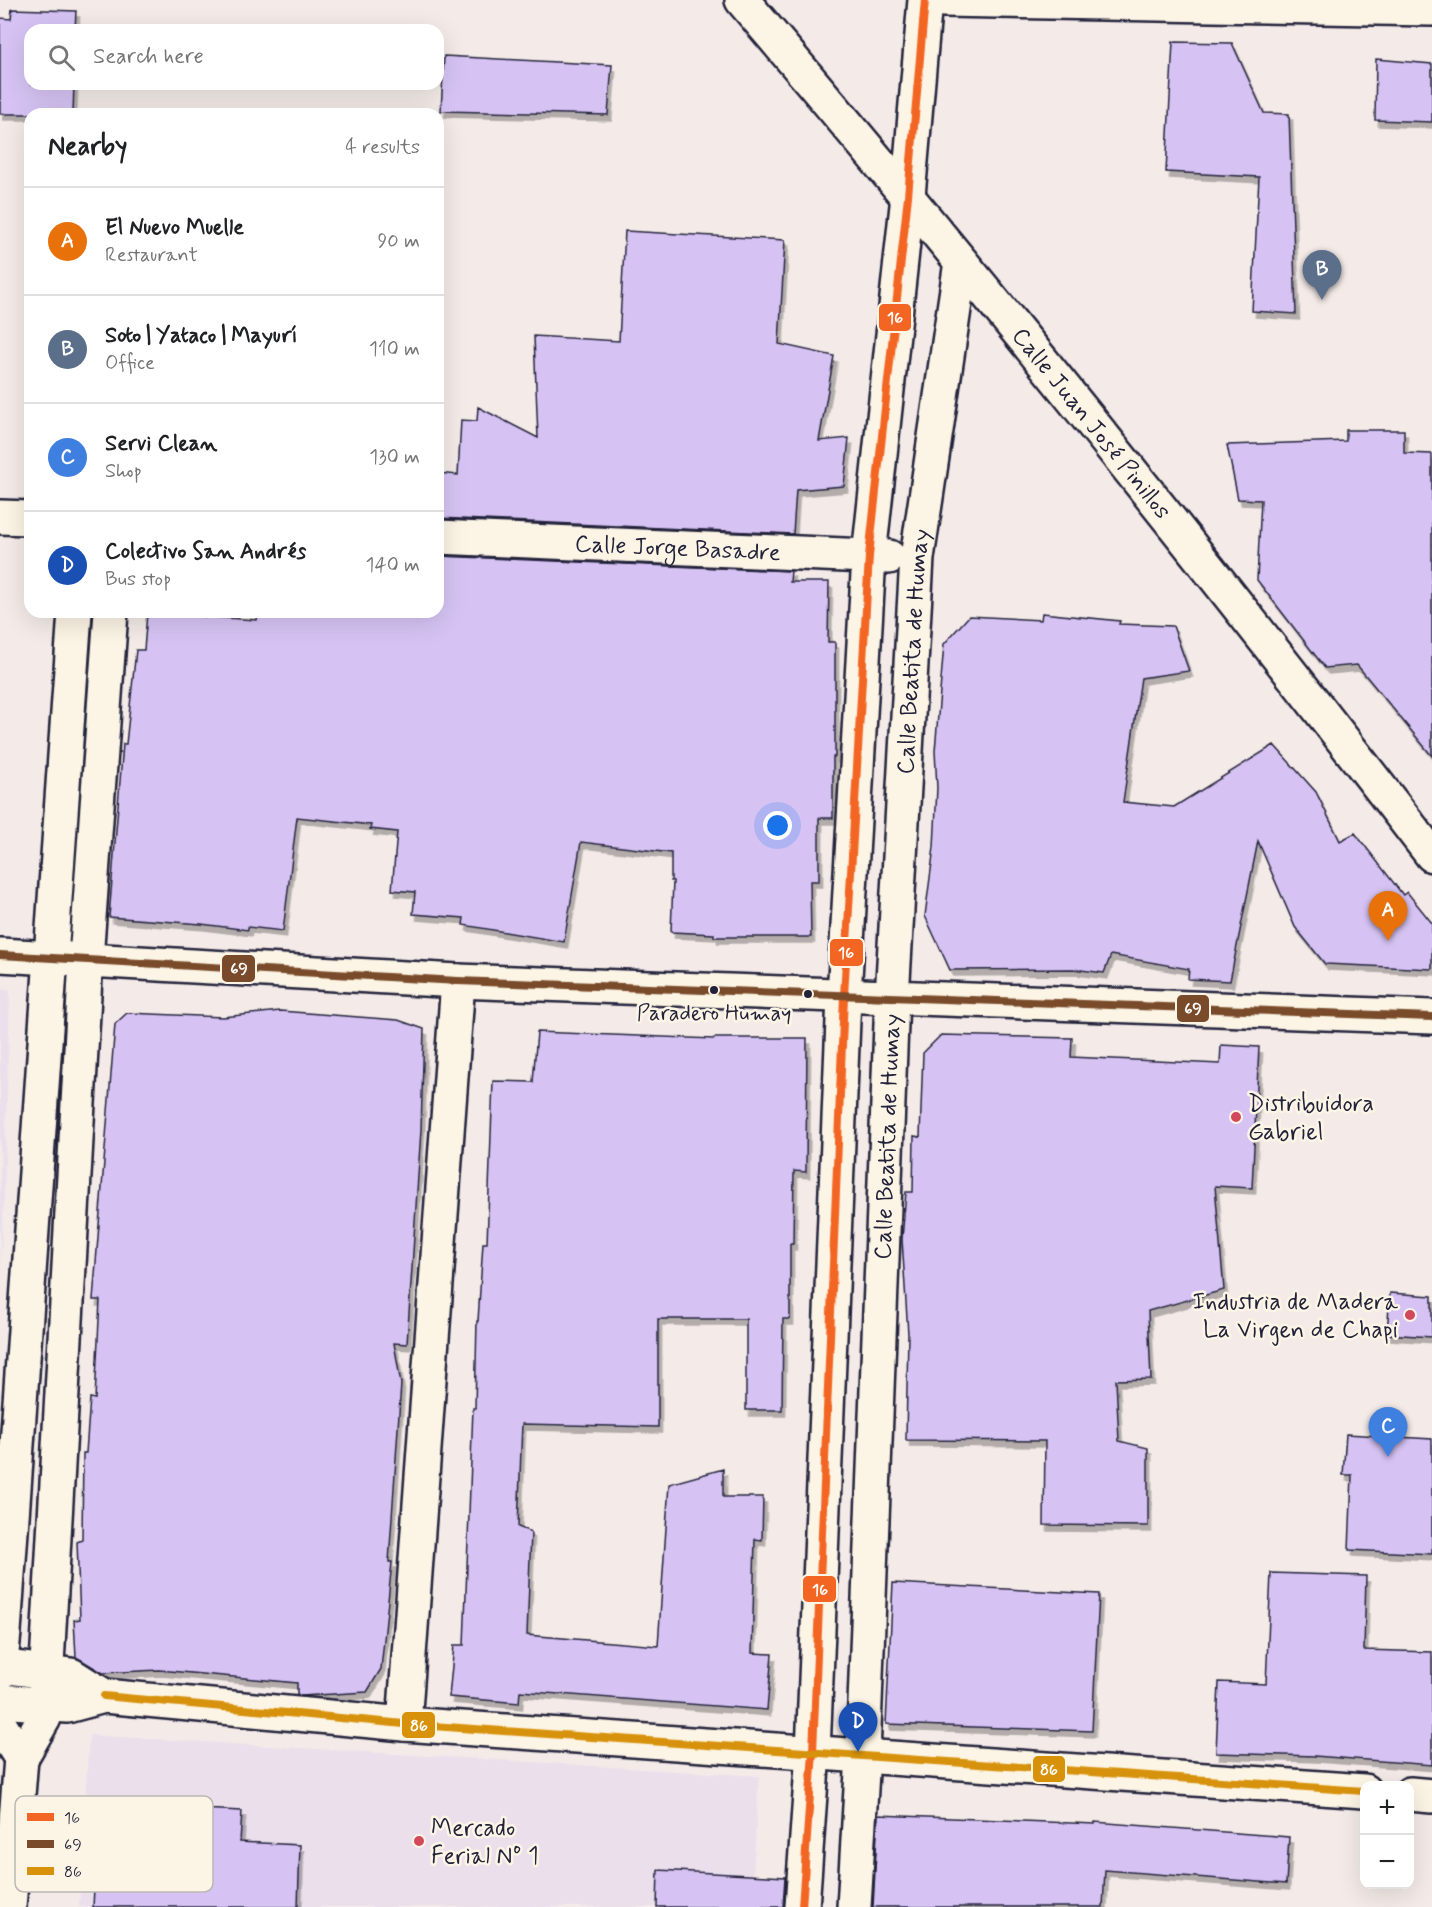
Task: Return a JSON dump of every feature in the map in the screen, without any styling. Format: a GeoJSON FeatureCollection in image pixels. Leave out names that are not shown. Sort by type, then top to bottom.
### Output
{"type":"FeatureCollection","features":[{"type":"Feature","properties":{"kind":"street","name":"Calle Juan José Pinillos"},"geometry":{"type":"LineString","coordinates":[[742,0],[908,196],[1269,644],[1432,855]]}},
{"type":"Feature","properties":{"kind":"street","name":"Calle Beatita de Humay"},"geometry":{"type":"LineString","coordinates":[[802,1907],[813,1752],[844,996],[869,556],[908,196],[925,0]]}},
{"type":"Feature","properties":{"kind":"street"},"geometry":{"type":"LineString","coordinates":[[943,0],[1432,9]]}},
{"type":"Feature","properties":{"kind":"street","name":"Calle Beatita de Humay"},"geometry":{"type":"LineString","coordinates":[[854,1907],[863,1755],[892,998],[916,558],[961,262]]}},
{"type":"Feature","properties":{"kind":"street"},"geometry":{"type":"LineString","coordinates":[[0,516],[24,518]]}},
{"type":"Feature","properties":{"kind":"street","name":"Calle Jorge Basadre"},"geometry":{"type":"LineString","coordinates":[[444,537],[916,558]]}},
{"type":"Feature","properties":{"kind":"street"},"geometry":{"type":"LineString","coordinates":[[0,1673],[75,618]]}},
{"type":"Feature","properties":{"kind":"street"},"geometry":{"type":"LineString","coordinates":[[18,1796],[21,1758],[44,1719],[48,1672],[86,959],[111,618]]}},
{"type":"Feature","properties":{"kind":"street"},"geometry":{"type":"LineString","coordinates":[[0,955],[458,981],[1432,1017]]}},
{"type":"Feature","properties":{"kind":"street"},"geometry":{"type":"LineString","coordinates":[[404,1724],[458,981]]}},
{"type":"Feature","properties":{"kind":"street"},"geometry":{"type":"LineString","coordinates":[[0,1666],[71,1676],[104,1696]]}},
{"type":"Feature","properties":{"kind":"street"},"geometry":{"type":"LineString","coordinates":[[0,1701],[67,1706],[104,1696],[404,1724],[1360,1791]]}},
{"type":"Feature","properties":{"kind":"street"},"geometry":{"type":"LineString","coordinates":[[0,1725],[21,1758]]}},
{"type":"Feature","properties":{"kind":"street"},"geometry":{"type":"LineString","coordinates":[[1414,1794],[1432,1796]]}},
{"type":"Feature","properties":{"kind":"street"},"geometry":{"type":"LineString","coordinates":[[9,1907],[15,1832]]}},
{"type":"Feature","properties":{"kind":"shaded area"},"geometry":{"type":"Polygon","coordinates":[[[0,989],[10,990],[0,1267],[0,989]]]}},
{"type":"Feature","properties":{"kind":"shaded area","name":"Mercado Ferial Nº 1"},"geometry":{"type":"Polygon","coordinates":[[[89,1735],[759,1776],[751,1907],[79,1907],[80,1892],[213,1892],[213,1796],[85,1796],[89,1735]]]}},
{"type":"Feature","properties":{"kind":"building"},"geometry":{"type":"Polygon","coordinates":[[[12,9],[76,11],[75,24],[24,24],[24,90],[74,90],[73,108],[24,108],[24,114],[0,114],[0,18],[11,19],[12,9]]]}},
{"type":"Feature","properties":{"kind":"building"},"geometry":{"type":"Polygon","coordinates":[[[1173,42],[1232,43],[1264,113],[1289,114],[1296,314],[1252,311],[1259,177],[1166,172],[1173,42]]]}},
{"type":"Feature","properties":{"kind":"building"},"geometry":{"type":"Polygon","coordinates":[[[444,56],[612,65],[608,115],[444,111],[444,108],[441,108],[442,90],[444,90],[444,56]]]}},
{"type":"Feature","properties":{"kind":"building"},"geometry":{"type":"Polygon","coordinates":[[[1376,59],[1432,64],[1432,122],[1375,120],[1376,59]]]}},
{"type":"Feature","properties":{"kind":"building"},"geometry":{"type":"Polygon","coordinates":[[[625,231],[785,240],[779,344],[834,356],[819,441],[849,438],[844,486],[796,490],[793,534],[444,518],[444,474],[458,475],[461,420],[477,421],[478,407],[538,438],[534,336],[619,341],[625,231]]]}},
{"type":"Feature","properties":{"kind":"building"},"geometry":{"type":"Polygon","coordinates":[[[1346,430],[1404,430],[1404,453],[1432,454],[1432,756],[1357,665],[1325,668],[1257,580],[1261,500],[1238,499],[1227,445],[1346,441],[1346,430]]]}},
{"type":"Feature","properties":{"kind":"building"},"geometry":{"type":"Polygon","coordinates":[[[444,556],[791,571],[790,582],[829,582],[828,642],[835,642],[833,818],[819,818],[819,881],[810,881],[811,937],[714,937],[714,934],[671,932],[673,881],[671,881],[671,853],[581,842],[564,942],[463,925],[464,918],[413,914],[415,892],[392,890],[397,832],[370,829],[371,825],[297,817],[283,931],[248,927],[248,930],[109,917],[123,744],[126,744],[136,650],[144,650],[147,618],[257,620],[257,618],[444,618],[444,556]]]}},
{"type":"Feature","properties":{"kind":"building"},"geometry":{"type":"Polygon","coordinates":[[[1042,613],[1120,621],[1119,624],[1173,626],[1189,671],[1141,678],[1123,802],[1174,807],[1274,745],[1316,792],[1340,841],[1355,833],[1403,895],[1407,892],[1432,923],[1432,969],[1325,964],[1295,927],[1258,841],[1230,981],[1188,979],[1189,969],[1111,955],[1104,973],[1073,969],[950,970],[925,916],[934,847],[937,788],[935,751],[944,644],[969,616],[1041,620],[1042,613]]]}},
{"type":"Feature","properties":{"kind":"building"},"geometry":{"type":"Polygon","coordinates":[[[280,1011],[398,1020],[424,1029],[421,1130],[407,1344],[394,1343],[401,1384],[389,1562],[392,1562],[381,1669],[367,1692],[301,1696],[297,1695],[297,1683],[159,1670],[103,1673],[76,1657],[74,1620],[80,1619],[77,1542],[82,1540],[83,1453],[86,1453],[90,1398],[95,1399],[100,1300],[93,1300],[115,1024],[127,1013],[223,1017],[280,1011]]]}},
{"type":"Feature","properties":{"kind":"building"},"geometry":{"type":"Polygon","coordinates":[[[537,1032],[714,1039],[807,1038],[806,1172],[794,1171],[793,1244],[790,1244],[790,1319],[783,1319],[782,1410],[746,1410],[746,1319],[658,1319],[658,1427],[522,1424],[518,1527],[531,1532],[527,1635],[658,1646],[669,1484],[723,1469],[723,1497],[763,1497],[762,1540],[755,1539],[752,1653],[772,1654],[767,1710],[520,1691],[519,1703],[449,1697],[454,1645],[464,1645],[477,1321],[483,1243],[487,1243],[493,1081],[533,1082],[537,1032]]]}},
{"type":"Feature","properties":{"kind":"building"},"geometry":{"type":"Polygon","coordinates":[[[941,1035],[1072,1038],[1071,1057],[1220,1064],[1221,1045],[1259,1047],[1252,1188],[1215,1186],[1224,1290],[1148,1311],[1151,1379],[1116,1380],[1119,1441],[1148,1448],[1148,1526],[1044,1525],[1045,1441],[906,1440],[908,1334],[902,1239],[906,1192],[913,1192],[914,1136],[920,1137],[923,1053],[941,1035]]]}},
{"type":"Feature","properties":{"kind":"building","name":"Industria de Madera La Virgen de Chapi"},"geometry":{"type":"Polygon","coordinates":[[[1390,1293],[1432,1296],[1432,1337],[1387,1334],[1390,1293]]]}},
{"type":"Feature","properties":{"kind":"building"},"geometry":{"type":"Polygon","coordinates":[[[1346,1434],[1432,1439],[1432,1554],[1349,1550],[1352,1475],[1343,1475],[1346,1434]]]}},
{"type":"Feature","properties":{"kind":"building"},"geometry":{"type":"Polygon","coordinates":[[[1271,1573],[1366,1576],[1364,1650],[1432,1652],[1432,1765],[1314,1756],[1216,1753],[1219,1682],[1266,1684],[1271,1573]]]}},
{"type":"Feature","properties":{"kind":"building"},"geometry":{"type":"Polygon","coordinates":[[[893,1583],[1099,1594],[1092,1731],[886,1724],[893,1583]]]}},
{"type":"Feature","properties":{"kind":"building"},"geometry":{"type":"Polygon","coordinates":[[[213,1810],[242,1811],[240,1842],[300,1845],[298,1907],[93,1907],[94,1892],[213,1892],[213,1810]]]}},
{"type":"Feature","properties":{"kind":"building"},"geometry":{"type":"Polygon","coordinates":[[[878,1815],[1095,1824],[1095,1822],[1289,1837],[1286,1884],[1105,1870],[1103,1907],[873,1907],[878,1815]]]}},
{"type":"Feature","properties":{"kind":"building"},"geometry":{"type":"Polygon","coordinates":[[[658,1870],[785,1877],[783,1907],[657,1907],[658,1870]]]}},
{"type":"Feature","properties":{"kind":"transit line","name":"16"},"geometry":{"type":"LineString","coordinates":[[802,1907],[813,1752],[844,996],[869,556],[908,196],[925,0]]}},
{"type":"Feature","properties":{"kind":"transit line","name":"69"},"geometry":{"type":"LineString","coordinates":[[0,955],[458,981],[1432,1017]]}},
{"type":"Feature","properties":{"kind":"transit line","name":"86"},"geometry":{"type":"LineString","coordinates":[[104,1696],[404,1724],[1360,1791]]}},
{"type":"Feature","properties":{"kind":"place","name":"Soto | Yataco | Mayurí"},"geometry":{"type":"Point","coordinates":[1322,300]}},
{"type":"Feature","properties":{"kind":"place","name":"El Nuevo Muelle"},"geometry":{"type":"Point","coordinates":[1388,941]}},
{"type":"Feature","properties":{"kind":"place","name":"Paradero Humay"},"geometry":{"type":"Point","coordinates":[714,990]}},
{"type":"Feature","properties":{"kind":"place","name":"Distribuidora Gabriel"},"geometry":{"type":"Point","coordinates":[1236,1117]}},
{"type":"Feature","properties":{"kind":"place","name":"Industria de Madera La Virgen de Chapi"},"geometry":{"type":"Point","coordinates":[1410,1315]}},
{"type":"Feature","properties":{"kind":"place","name":"Servi Clean"},"geometry":{"type":"Point","coordinates":[1388,1457]}},
{"type":"Feature","properties":{"kind":"place","name":"Colectivo San Andrés"},"geometry":{"type":"Point","coordinates":[858,1752]}},
{"type":"Feature","properties":{"kind":"place","name":"Mercado Ferial Nº 1"},"geometry":{"type":"Point","coordinates":[419,1841]}}]}
